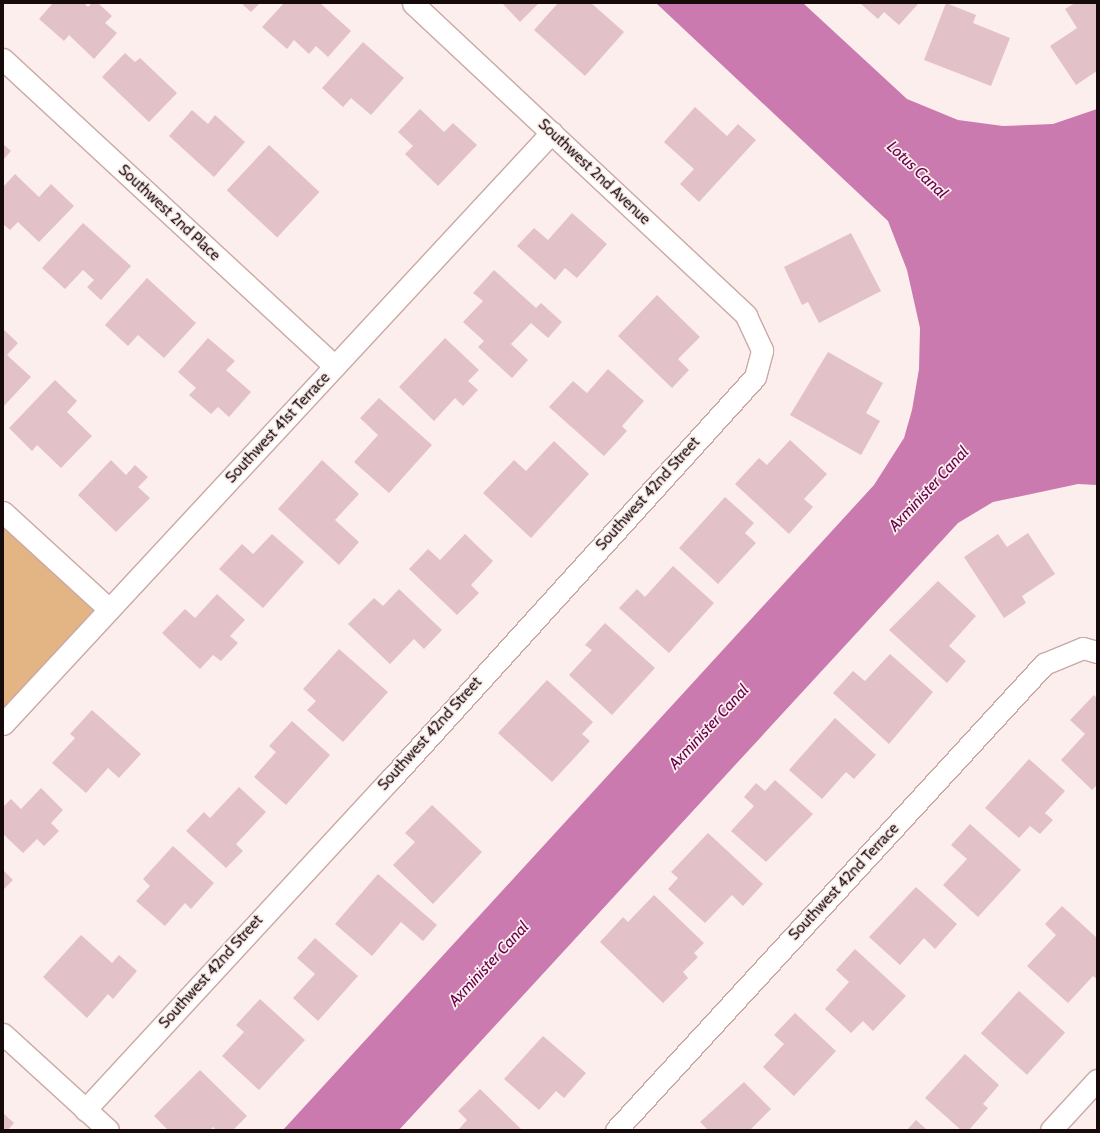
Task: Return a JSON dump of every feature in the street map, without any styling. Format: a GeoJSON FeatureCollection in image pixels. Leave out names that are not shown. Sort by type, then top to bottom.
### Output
{"type":"FeatureCollection","features":[{"type":"Feature","properties":{"kind":"street","name":"Southwest 2nd Avenue"},"geometry":{"type":"LineString","coordinates":[[413,3],[746,315],[762,350]]}},
{"type":"Feature","properties":{"kind":"street","name":"Southwest 2nd Place"},"geometry":{"type":"LineString","coordinates":[[3,59],[335,366]]}},
{"type":"Feature","properties":{"kind":"street","name":"Southwest 41st Terrace"},"geometry":{"type":"LineString","coordinates":[[3,724],[552,132]]}},
{"type":"Feature","properties":{"kind":"street","name":"Southwest 42nd Street"},"geometry":{"type":"LineString","coordinates":[[85,1110],[755,377],[762,350]]}},
{"type":"Feature","properties":{"kind":"street"},"geometry":{"type":"LineString","coordinates":[[3,512],[109,609]]}},
{"type":"Feature","properties":{"kind":"street","name":"Southwest 42nd Terrace"},"geometry":{"type":"LineString","coordinates":[[616,1130],[1044,664],[1090,650]]}},
{"type":"Feature","properties":{"kind":"street"},"geometry":{"type":"LineString","coordinates":[[3,1034],[108,1130]]}},
{"type":"Feature","properties":{"kind":"street"},"geometry":{"type":"LineString","coordinates":[[1051,1130],[1097,1080]]}},
{"type":"Feature","properties":{"kind":"shaded area"},"geometry":{"type":"Polygon","coordinates":[[[3,511],[109,609],[3,723],[3,511]]]}},
{"type":"Feature","properties":{"kind":"water"},"geometry":{"type":"Polygon","coordinates":[[[656,3],[803,3],[907,99],[958,120],[1003,126],[1053,124],[1097,109],[1097,485],[1078,484],[993,502],[958,523],[399,1130],[283,1130],[874,485],[904,438],[912,410],[919,369],[920,328],[907,270],[888,221],[656,3]]]}},
{"type":"Feature","properties":{"kind":"building"},"geometry":{"type":"Polygon","coordinates":[[[53,3],[84,3],[88,7],[92,3],[98,3],[112,16],[105,23],[117,33],[94,59],[69,35],[64,41],[39,19],[53,3]]]}},
{"type":"Feature","properties":{"kind":"building"},"geometry":{"type":"Polygon","coordinates":[[[241,3],[260,3],[251,12],[241,3]]]}},
{"type":"Feature","properties":{"kind":"building"},"geometry":{"type":"Polygon","coordinates":[[[284,3],[320,3],[351,31],[328,57],[316,46],[309,54],[294,40],[287,49],[262,27],[284,3]]]}},
{"type":"Feature","properties":{"kind":"building"},"geometry":{"type":"Polygon","coordinates":[[[502,3],[539,3],[520,22],[502,3]]]}},
{"type":"Feature","properties":{"kind":"building"},"geometry":{"type":"Polygon","coordinates":[[[558,3],[591,3],[624,32],[585,76],[534,30],[558,3]]]}},
{"type":"Feature","properties":{"kind":"building"},"geometry":{"type":"Polygon","coordinates":[[[860,3],[919,3],[899,25],[884,12],[878,19],[860,3]]]}},
{"type":"Feature","properties":{"kind":"building"},"geometry":{"type":"Polygon","coordinates":[[[946,3],[976,15],[973,23],[1010,38],[991,86],[924,60],[946,3]]]}},
{"type":"Feature","properties":{"kind":"building"},"geometry":{"type":"Polygon","coordinates":[[[1075,3],[1097,3],[1097,71],[1076,85],[1050,46],[1077,28],[1065,9],[1075,3]]]}},
{"type":"Feature","properties":{"kind":"building"},"geometry":{"type":"Polygon","coordinates":[[[363,42],[404,78],[371,115],[351,98],[343,107],[322,88],[363,42]]]}},
{"type":"Feature","properties":{"kind":"building"},"geometry":{"type":"Polygon","coordinates":[[[125,53],[135,62],[140,58],[177,93],[149,122],[102,77],[125,53]]]}},
{"type":"Feature","properties":{"kind":"building"},"geometry":{"type":"Polygon","coordinates":[[[695,107],[727,136],[738,124],[756,140],[699,202],[680,184],[694,169],[664,142],[695,107]]]}},
{"type":"Feature","properties":{"kind":"building"},"geometry":{"type":"Polygon","coordinates":[[[420,109],[444,132],[453,123],[477,145],[438,186],[405,154],[413,146],[398,132],[420,109]]]}},
{"type":"Feature","properties":{"kind":"building"},"geometry":{"type":"Polygon","coordinates":[[[192,110],[208,124],[215,115],[245,142],[214,177],[169,136],[192,110]]]}},
{"type":"Feature","properties":{"kind":"building"},"geometry":{"type":"Polygon","coordinates":[[[3,144],[11,151],[3,160],[3,144]]]}},
{"type":"Feature","properties":{"kind":"building"},"geometry":{"type":"Polygon","coordinates":[[[269,145],[319,192],[277,237],[227,190],[269,145]]]}},
{"type":"Feature","properties":{"kind":"building"},"geometry":{"type":"Polygon","coordinates":[[[15,174],[39,197],[51,184],[74,206],[39,242],[18,222],[10,230],[3,224],[3,187],[15,174]]]}},
{"type":"Feature","properties":{"kind":"building"},"geometry":{"type":"Polygon","coordinates":[[[572,213],[607,244],[577,278],[565,268],[555,280],[517,246],[534,228],[548,240],[572,213]]]}},
{"type":"Feature","properties":{"kind":"building"},"geometry":{"type":"Polygon","coordinates":[[[83,223],[131,266],[101,300],[87,287],[94,280],[83,270],[65,289],[42,268],[83,223]]]}},
{"type":"Feature","properties":{"kind":"building"},"geometry":{"type":"Polygon","coordinates":[[[851,233],[881,291],[819,323],[808,302],[802,305],[784,267],[851,233]]]}},
{"type":"Feature","properties":{"kind":"building"},"geometry":{"type":"Polygon","coordinates":[[[494,270],[536,308],[541,303],[562,322],[548,338],[531,323],[511,344],[528,360],[512,378],[478,347],[484,341],[463,322],[483,301],[473,293],[494,270]]]}},
{"type":"Feature","properties":{"kind":"building"},"geometry":{"type":"Polygon","coordinates":[[[147,278],[196,323],[164,358],[138,335],[128,346],[105,325],[147,278]]]}},
{"type":"Feature","properties":{"kind":"building"},"geometry":{"type":"Polygon","coordinates":[[[657,295],[700,337],[678,359],[689,370],[672,388],[618,336],[657,295]]]}},
{"type":"Feature","properties":{"kind":"building"},"geometry":{"type":"Polygon","coordinates":[[[3,329],[18,343],[7,355],[31,377],[3,407],[3,329]]]}},
{"type":"Feature","properties":{"kind":"building"},"geometry":{"type":"Polygon","coordinates":[[[208,338],[235,361],[226,370],[251,392],[229,417],[218,407],[211,414],[189,395],[196,388],[178,372],[208,338]]]}},
{"type":"Feature","properties":{"kind":"building"},"geometry":{"type":"Polygon","coordinates":[[[445,338],[479,370],[468,381],[478,390],[463,406],[455,398],[434,421],[399,387],[445,338]]]}},
{"type":"Feature","properties":{"kind":"building"},"geometry":{"type":"Polygon","coordinates":[[[828,352],[883,383],[866,413],[880,421],[861,455],[790,415],[828,352]]]}},
{"type":"Feature","properties":{"kind":"building"},"geometry":{"type":"Polygon","coordinates":[[[608,369],[644,401],[622,426],[627,431],[604,456],[549,407],[573,381],[587,393],[608,369]]]}},
{"type":"Feature","properties":{"kind":"building"},"geometry":{"type":"Polygon","coordinates":[[[55,380],[77,401],[67,412],[92,436],[61,468],[37,445],[32,451],[9,428],[55,380]]]}},
{"type":"Feature","properties":{"kind":"building"},"geometry":{"type":"Polygon","coordinates":[[[379,398],[432,445],[389,493],[354,462],[378,435],[360,418],[379,398]]]}},
{"type":"Feature","properties":{"kind":"building"},"geometry":{"type":"Polygon","coordinates":[[[790,440],[827,474],[804,499],[813,507],[789,534],[735,484],[759,458],[767,465],[790,440]]]}},
{"type":"Feature","properties":{"kind":"building"},"geometry":{"type":"Polygon","coordinates":[[[554,441],[589,474],[531,538],[483,493],[514,460],[526,471],[554,441]]]}},
{"type":"Feature","properties":{"kind":"building"},"geometry":{"type":"Polygon","coordinates":[[[111,460],[126,475],[135,465],[148,477],[138,487],[150,498],[116,532],[78,495],[111,460]]]}},
{"type":"Feature","properties":{"kind":"building"},"geometry":{"type":"Polygon","coordinates":[[[322,460],[359,494],[335,520],[359,542],[339,565],[278,509],[322,460]]]}},
{"type":"Feature","properties":{"kind":"building"},"geometry":{"type":"Polygon","coordinates":[[[725,497],[754,523],[745,533],[756,543],[718,584],[679,548],[725,497]]]}},
{"type":"Feature","properties":{"kind":"building"},"geometry":{"type":"Polygon","coordinates":[[[1028,533],[1055,574],[1022,596],[1026,603],[1004,618],[964,557],[998,534],[1007,547],[1028,533]]]}},
{"type":"Feature","properties":{"kind":"building"},"geometry":{"type":"Polygon","coordinates":[[[272,534],[304,562],[263,608],[219,569],[242,544],[253,554],[272,534]]]}},
{"type":"Feature","properties":{"kind":"building"},"geometry":{"type":"Polygon","coordinates":[[[465,534],[493,561],[471,585],[479,593],[457,615],[409,569],[428,549],[440,560],[465,534]]]}},
{"type":"Feature","properties":{"kind":"building"},"geometry":{"type":"Polygon","coordinates":[[[673,566],[714,603],[669,653],[619,608],[637,589],[645,597],[673,566]]]}},
{"type":"Feature","properties":{"kind":"building"},"geometry":{"type":"Polygon","coordinates":[[[938,581],[976,616],[949,646],[966,661],[947,683],[889,630],[938,581]]]}},
{"type":"Feature","properties":{"kind":"building"},"geometry":{"type":"Polygon","coordinates":[[[399,589],[442,630],[424,649],[414,639],[390,664],[348,624],[374,598],[383,606],[399,589]]]}},
{"type":"Feature","properties":{"kind":"building"},"geometry":{"type":"Polygon","coordinates":[[[217,594],[245,620],[230,636],[238,643],[221,661],[213,655],[200,669],[162,633],[185,609],[195,618],[217,594]]]}},
{"type":"Feature","properties":{"kind":"building"},"geometry":{"type":"Polygon","coordinates":[[[605,623],[655,668],[612,715],[569,675],[592,650],[585,645],[605,623]]]}},
{"type":"Feature","properties":{"kind":"building"},"geometry":{"type":"Polygon","coordinates":[[[339,649],[388,692],[343,742],[307,710],[316,701],[303,689],[339,649]]]}},
{"type":"Feature","properties":{"kind":"building"},"geometry":{"type":"Polygon","coordinates":[[[890,654],[933,692],[889,744],[833,693],[853,671],[865,681],[890,654]]]}},
{"type":"Feature","properties":{"kind":"building"},"geometry":{"type":"Polygon","coordinates":[[[547,680],[593,722],[582,734],[590,741],[552,782],[498,733],[547,680]]]}},
{"type":"Feature","properties":{"kind":"building"},"geometry":{"type":"Polygon","coordinates":[[[1094,695],[1097,698],[1097,785],[1092,790],[1061,760],[1085,734],[1070,720],[1094,695]]]}},
{"type":"Feature","properties":{"kind":"building"},"geometry":{"type":"Polygon","coordinates":[[[92,710],[141,754],[119,778],[108,768],[86,793],[52,763],[75,738],[70,734],[92,710]]]}},
{"type":"Feature","properties":{"kind":"building"},"geometry":{"type":"Polygon","coordinates":[[[835,718],[876,755],[854,779],[846,772],[822,799],[789,770],[835,718]]]}},
{"type":"Feature","properties":{"kind":"building"},"geometry":{"type":"Polygon","coordinates":[[[292,721],[330,755],[286,805],[254,777],[276,752],[269,746],[292,721]]]}},
{"type":"Feature","properties":{"kind":"building"},"geometry":{"type":"Polygon","coordinates":[[[1029,759],[1065,791],[1045,813],[1053,820],[1040,834],[1030,826],[1019,838],[985,808],[1029,759]]]}},
{"type":"Feature","properties":{"kind":"building"},"geometry":{"type":"Polygon","coordinates":[[[775,780],[813,814],[766,862],[731,831],[754,806],[744,797],[756,783],[765,791],[775,780]]]}},
{"type":"Feature","properties":{"kind":"building"},"geometry":{"type":"Polygon","coordinates":[[[239,787],[266,812],[236,844],[243,851],[226,868],[186,831],[204,812],[210,818],[239,787]]]}},
{"type":"Feature","properties":{"kind":"building"},"geometry":{"type":"Polygon","coordinates":[[[41,788],[63,810],[51,823],[59,831],[44,846],[37,839],[23,853],[3,834],[3,807],[11,799],[21,809],[41,788]]]}},
{"type":"Feature","properties":{"kind":"building"},"geometry":{"type":"Polygon","coordinates":[[[432,805],[482,852],[433,904],[393,865],[415,842],[405,833],[432,805]]]}},
{"type":"Feature","properties":{"kind":"building"},"geometry":{"type":"Polygon","coordinates":[[[970,824],[1021,870],[978,917],[943,885],[967,859],[951,845],[970,824]]]}},
{"type":"Feature","properties":{"kind":"building"},"geometry":{"type":"Polygon","coordinates":[[[708,833],[763,884],[743,906],[732,895],[705,923],[668,889],[678,878],[671,872],[708,833]]]}},
{"type":"Feature","properties":{"kind":"building"},"geometry":{"type":"Polygon","coordinates":[[[173,846],[214,883],[191,909],[185,903],[165,926],[136,901],[150,886],[143,879],[173,846]]]}},
{"type":"Feature","properties":{"kind":"building"},"geometry":{"type":"Polygon","coordinates":[[[3,870],[13,880],[3,890],[3,870]]]}},
{"type":"Feature","properties":{"kind":"building"},"geometry":{"type":"Polygon","coordinates":[[[378,874],[437,925],[423,941],[401,922],[372,956],[335,924],[378,874]]]}},
{"type":"Feature","properties":{"kind":"building"},"geometry":{"type":"Polygon","coordinates":[[[916,887],[957,924],[935,949],[924,938],[900,965],[869,937],[916,887]]]}},
{"type":"Feature","properties":{"kind":"building"},"geometry":{"type":"Polygon","coordinates":[[[654,895],[704,943],[694,953],[698,957],[683,972],[688,978],[663,1003],[600,942],[623,917],[628,922],[654,895]]]}},
{"type":"Feature","properties":{"kind":"building"},"geometry":{"type":"Polygon","coordinates":[[[1062,906],[1097,938],[1097,979],[1093,976],[1068,1003],[1027,966],[1056,935],[1045,924],[1062,906]]]}},
{"type":"Feature","properties":{"kind":"building"},"geometry":{"type":"Polygon","coordinates":[[[81,935],[112,963],[119,955],[137,971],[113,999],[108,994],[87,1018],[43,977],[81,935]]]}},
{"type":"Feature","properties":{"kind":"building"},"geometry":{"type":"Polygon","coordinates":[[[315,938],[358,976],[318,1021],[293,998],[315,974],[297,958],[315,938]]]}},
{"type":"Feature","properties":{"kind":"building"},"geometry":{"type":"Polygon","coordinates":[[[855,949],[906,996],[873,1031],[863,1021],[851,1033],[825,1009],[849,982],[836,970],[855,949]]]}},
{"type":"Feature","properties":{"kind":"building"},"geometry":{"type":"Polygon","coordinates":[[[1019,991],[1065,1032],[1027,1075],[981,1033],[1019,991]]]}},
{"type":"Feature","properties":{"kind":"building"},"geometry":{"type":"Polygon","coordinates":[[[260,999],[305,1040],[259,1090],[222,1056],[244,1032],[236,1025],[260,999]]]}},
{"type":"Feature","properties":{"kind":"building"},"geometry":{"type":"Polygon","coordinates":[[[795,1013],[836,1051],[794,1096],[763,1067],[784,1044],[774,1035],[795,1013]]]}},
{"type":"Feature","properties":{"kind":"building"},"geometry":{"type":"Polygon","coordinates":[[[543,1036],[586,1073],[564,1098],[556,1091],[539,1110],[504,1079],[543,1036]]]}},
{"type":"Feature","properties":{"kind":"building"},"geometry":{"type":"Polygon","coordinates":[[[965,1054],[999,1085],[983,1104],[988,1108],[969,1130],[961,1130],[925,1098],[965,1054]]]}},
{"type":"Feature","properties":{"kind":"building"},"geometry":{"type":"Polygon","coordinates":[[[200,1070],[247,1116],[233,1130],[216,1130],[213,1127],[210,1130],[168,1130],[154,1116],[200,1070]]]}},
{"type":"Feature","properties":{"kind":"building"},"geometry":{"type":"Polygon","coordinates":[[[744,1082],[771,1109],[750,1130],[708,1130],[700,1122],[744,1082]]]}},
{"type":"Feature","properties":{"kind":"building"},"geometry":{"type":"Polygon","coordinates":[[[480,1089],[522,1130],[458,1130],[467,1120],[458,1111],[480,1089]]]}},
{"type":"Feature","properties":{"kind":"building"},"geometry":{"type":"Polygon","coordinates":[[[3,1113],[14,1123],[8,1130],[3,1130],[3,1113]]]}},
{"type":"Feature","properties":{"kind":"building"},"geometry":{"type":"Polygon","coordinates":[[[916,1120],[927,1130],[907,1130],[916,1120]]]}},
{"type":"Feature","properties":{"kind":"water label","name":"Lotus Canal"},"geometry":{"type":"Point","coordinates":[917,170]}},
{"type":"Feature","properties":{"kind":"water label","name":"Axminister Canal"},"geometry":{"type":"Point","coordinates":[929,489]}},
{"type":"Feature","properties":{"kind":"water label","name":"Axminister Canal"},"geometry":{"type":"Point","coordinates":[709,727]}},
{"type":"Feature","properties":{"kind":"water label","name":"Axminister Canal"},"geometry":{"type":"Point","coordinates":[489,964]}}]}
